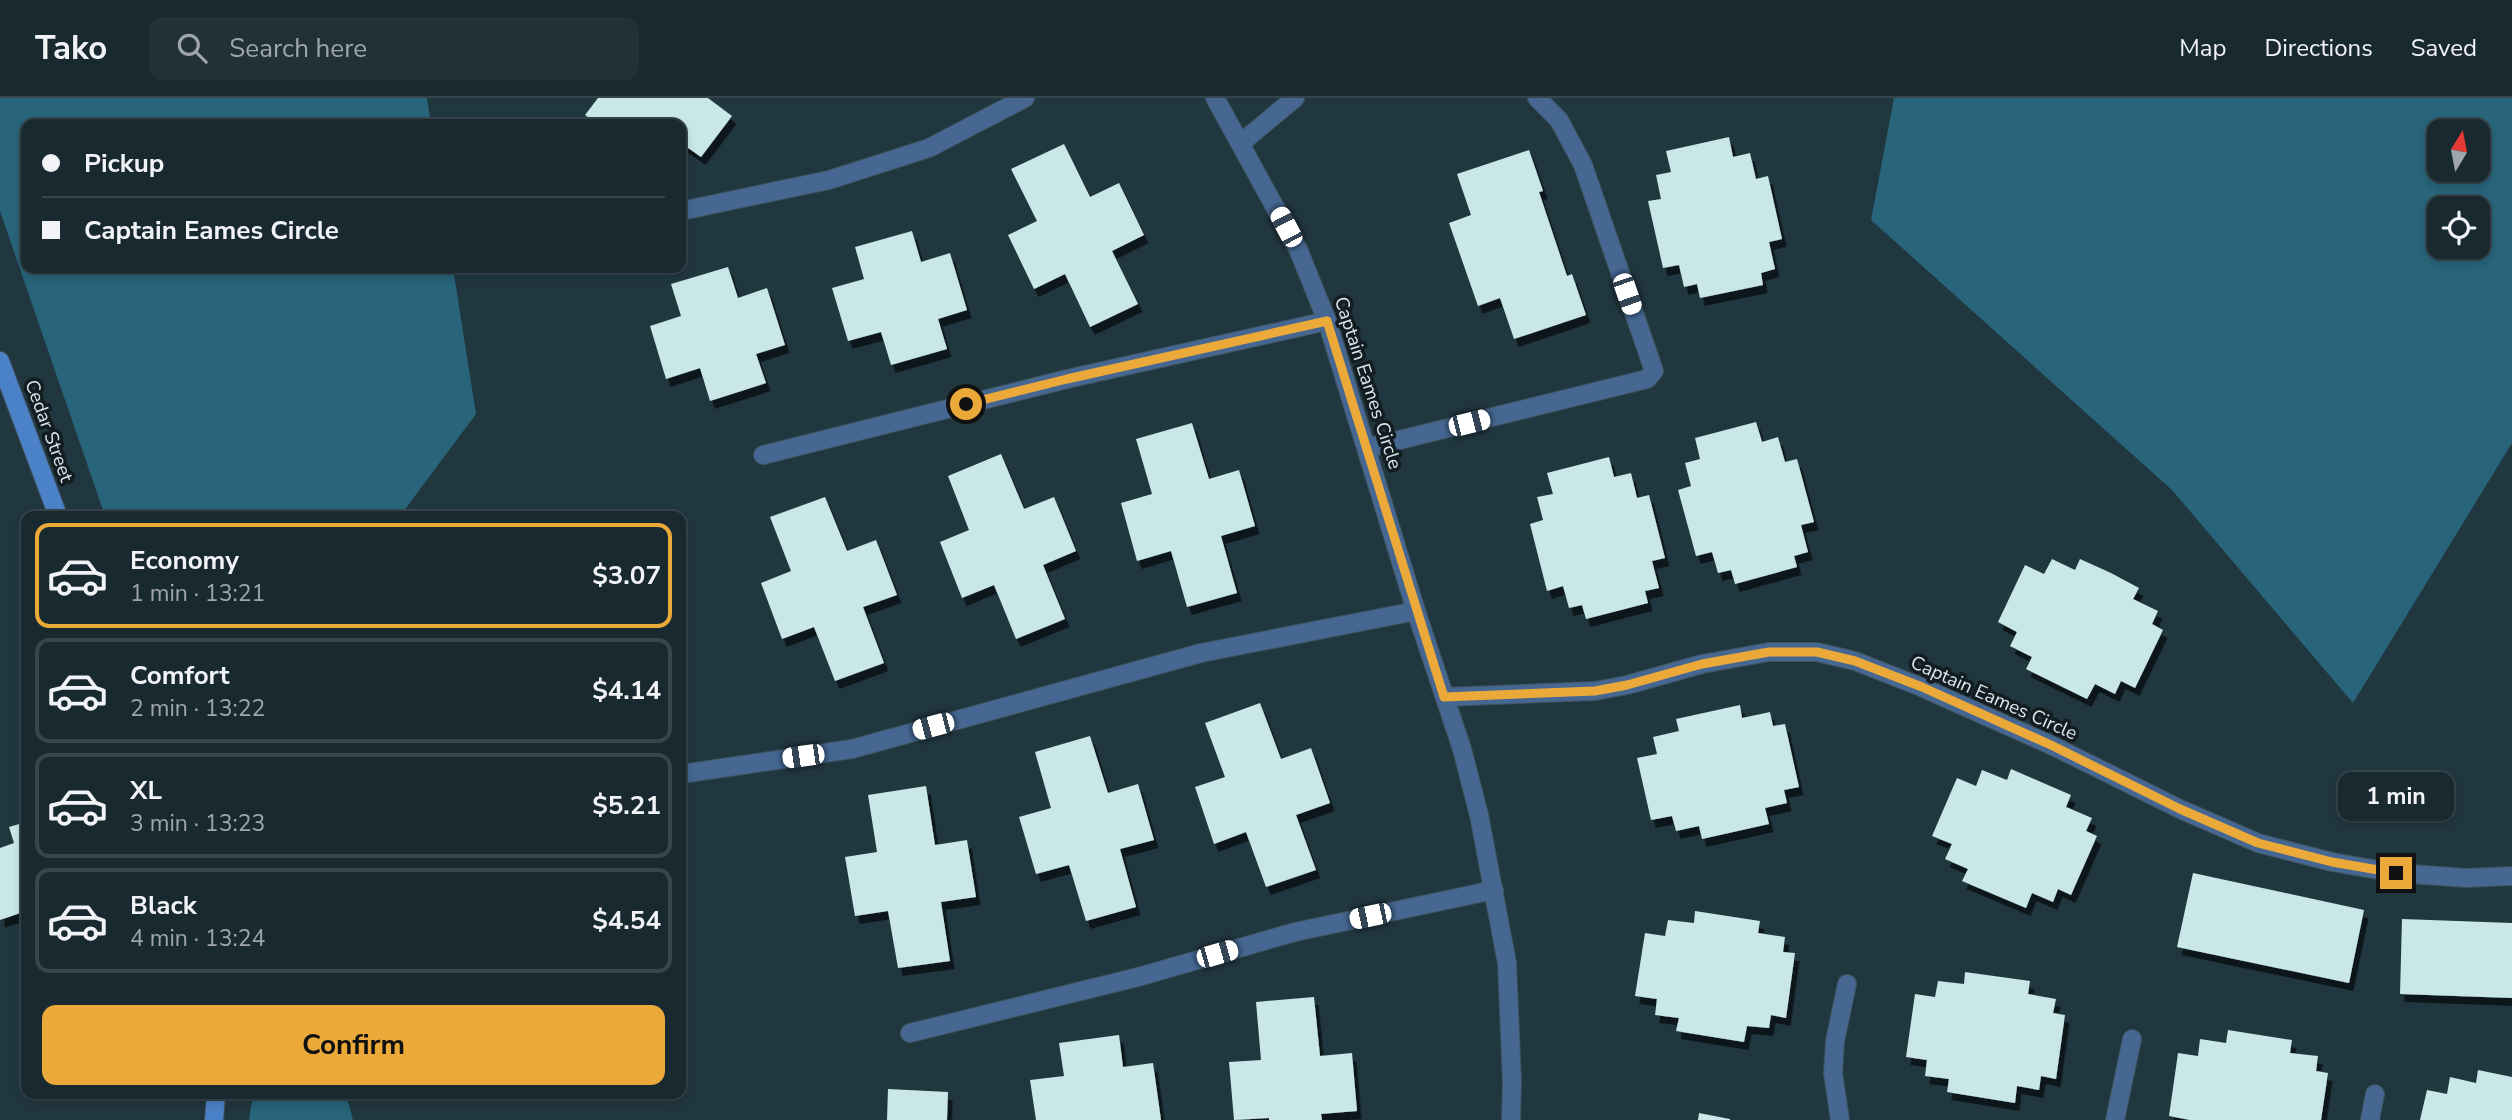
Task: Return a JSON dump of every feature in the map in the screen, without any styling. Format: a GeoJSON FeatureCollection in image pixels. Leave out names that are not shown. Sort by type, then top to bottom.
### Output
{"type":"FeatureCollection","features":[{"type":"Feature","properties":{"kind":"street"},"geometry":{"type":"LineString","coordinates":[[686,210],[829,180],[929,148],[1025,98]]}},
{"type":"Feature","properties":{"kind":"street","name":"Captain Eames Circle"},"geometry":{"type":"LineString","coordinates":[[1215,98],[1298,249],[1327,321],[1469,776],[1507,963],[1511,1120]]}},
{"type":"Feature","properties":{"kind":"street"},"geometry":{"type":"LineString","coordinates":[[1241,143],[1295,98]]}},
{"type":"Feature","properties":{"kind":"street"},"geometry":{"type":"LineString","coordinates":[[1367,448],[1647,379],[1654,371],[1583,165],[1559,120],[1537,98]]}},
{"type":"Feature","properties":{"kind":"street"},"geometry":{"type":"LineString","coordinates":[[763,455],[1067,379],[1327,321]]}},
{"type":"Feature","properties":{"kind":"street","name":"Cedar Street"},"geometry":{"type":"LineString","coordinates":[[0,361],[56,511]]}},
{"type":"Feature","properties":{"kind":"street"},"geometry":{"type":"LineString","coordinates":[[686,773],[852,748],[1201,653],[1416,611]]}},
{"type":"Feature","properties":{"kind":"street","name":"Captain Eames Circle"},"geometry":{"type":"LineString","coordinates":[[1444,697],[1595,691],[1702,664],[1769,652],[1817,652],[1855,661],[1922,687],[2258,843],[2332,862],[2396,873],[2467,878],[2512,876]]}},
{"type":"Feature","properties":{"kind":"street"},"geometry":{"type":"LineString","coordinates":[[910,1033],[1138,977],[1295,932],[1494,890]]}},
{"type":"Feature","properties":{"kind":"street"},"geometry":{"type":"LineString","coordinates":[[1840,1120],[1834,1063],[1835,1041],[1847,984]]}},
{"type":"Feature","properties":{"kind":"street"},"geometry":{"type":"LineString","coordinates":[[2115,1120],[2132,1038]]}},
{"type":"Feature","properties":{"kind":"street"},"geometry":{"type":"LineString","coordinates":[[2370,1120],[2375,1094]]}},
{"type":"Feature","properties":{"kind":"street"},"geometry":{"type":"LineString","coordinates":[[214,1120],[216,1099]]}},
{"type":"Feature","properties":{"kind":"shaded area"},"geometry":{"type":"Polygon","coordinates":[[[0,98],[427,98],[430,119],[21,119],[21,272],[0,211],[0,98]]]}},
{"type":"Feature","properties":{"kind":"shaded area"},"geometry":{"type":"Polygon","coordinates":[[[1894,98],[2512,98],[2512,443],[2353,703],[2172,490],[1871,220],[1894,98]]]}},
{"type":"Feature","properties":{"kind":"shaded area"},"geometry":{"type":"Polygon","coordinates":[[[21,273],[454,273],[476,414],[404,511],[103,511],[21,273]]]}},
{"type":"Feature","properties":{"kind":"shaded area"},"geometry":{"type":"Polygon","coordinates":[[[252,1099],[347,1099],[353,1120],[249,1120],[252,1099]]]}},
{"type":"Feature","properties":{"kind":"building"},"geometry":{"type":"Polygon","coordinates":[[[598,98],[708,98],[732,116],[701,157],[686,146],[686,119],[590,119],[585,115],[598,98]]]}},
{"type":"Feature","properties":{"kind":"building"},"geometry":{"type":"Polygon","coordinates":[[[1729,137],[1733,157],[1750,153],[1756,179],[1768,176],[1782,239],[1769,242],[1775,269],[1761,273],[1763,285],[1700,298],[1697,284],[1684,287],[1679,265],[1663,268],[1648,201],[1661,199],[1656,175],[1671,172],[1666,151],[1729,137]]]}},
{"type":"Feature","properties":{"kind":"building"},"geometry":{"type":"Polygon","coordinates":[[[1064,144],[1090,197],[1119,183],[1144,235],[1112,251],[1138,304],[1090,327],[1065,274],[1034,289],[1008,235],[1037,221],[1011,169],[1064,144]]]}},
{"type":"Feature","properties":{"kind":"building"},"geometry":{"type":"Polygon","coordinates":[[[1529,150],[1543,191],[1539,192],[1567,276],[1572,274],[1586,315],[1514,339],[1500,298],[1478,306],[1449,223],[1471,215],[1457,174],[1529,150]]]}},
{"type":"Feature","properties":{"kind":"building"},"geometry":{"type":"Polygon","coordinates":[[[912,231],[921,262],[950,253],[967,310],[938,319],[947,349],[891,365],[881,332],[848,341],[832,288],[864,279],[855,247],[912,231]]]}},
{"type":"Feature","properties":{"kind":"building"},"geometry":{"type":"Polygon","coordinates":[[[728,267],[738,298],[767,288],[785,345],[756,354],[766,383],[710,401],[700,368],[666,379],[650,326],[681,316],[671,284],[728,267]]]}},
{"type":"Feature","properties":{"kind":"building"},"geometry":{"type":"Polygon","coordinates":[[[1756,422],[1762,442],[1778,437],[1785,462],[1797,459],[1814,522],[1801,525],[1808,552],[1794,556],[1797,567],[1735,584],[1731,570],[1718,573],[1712,552],[1696,556],[1678,490],[1691,486],[1685,463],[1700,459],[1695,438],[1756,422]]]}},
{"type":"Feature","properties":{"kind":"building"},"geometry":{"type":"Polygon","coordinates":[[[1192,423],[1209,479],[1239,470],[1255,526],[1221,536],[1237,593],[1187,607],[1171,551],[1137,561],[1121,503],[1152,494],[1136,439],[1192,423]]]}},
{"type":"Feature","properties":{"kind":"building"},"geometry":{"type":"Polygon","coordinates":[[[1001,454],[1024,509],[1054,497],[1076,551],[1043,565],[1065,619],[1016,639],[994,585],[962,598],[940,542],[969,530],[948,476],[1001,454]]]}},
{"type":"Feature","properties":{"kind":"building"},"geometry":{"type":"Polygon","coordinates":[[[1609,457],[1614,477],[1631,473],[1637,498],[1649,495],[1665,558],[1652,561],[1659,588],[1645,591],[1648,603],[1586,619],[1582,605],[1569,608],[1563,586],[1547,591],[1530,524],[1543,520],[1537,497],[1553,494],[1547,473],[1609,457]]]}},
{"type":"Feature","properties":{"kind":"building"},"geometry":{"type":"Polygon","coordinates":[[[825,497],[847,551],[876,540],[897,595],[863,607],[884,663],[835,681],[814,627],[782,639],[761,583],[791,571],[770,517],[825,497]]]}},
{"type":"Feature","properties":{"kind":"building"},"geometry":{"type":"Polygon","coordinates":[[[2052,559],[2075,570],[2080,559],[2111,573],[2139,588],[2133,599],[2158,611],[2152,624],[2163,630],[2135,688],[2121,681],[2115,694],[2095,684],[2087,699],[2026,669],[2032,657],[2010,646],[2017,632],[1998,622],[2025,565],[2044,574],[2052,559]]]}},
{"type":"Feature","properties":{"kind":"building"},"geometry":{"type":"Polygon","coordinates":[[[1260,703],[1281,759],[1311,748],[1330,803],[1296,815],[1316,870],[1266,887],[1246,832],[1214,844],[1195,787],[1225,777],[1205,723],[1260,703]]]}},
{"type":"Feature","properties":{"kind":"building"},"geometry":{"type":"Polygon","coordinates":[[[1740,705],[1742,718],[1770,712],[1773,726],[1785,724],[1799,787],[1784,790],[1787,803],[1765,808],[1769,824],[1702,839],[1699,826],[1676,831],[1672,816],[1651,820],[1637,758],[1657,754],[1653,737],[1679,731],[1676,719],[1740,705]]]}},
{"type":"Feature","properties":{"kind":"building"},"geometry":{"type":"Polygon","coordinates":[[[1090,736],[1108,793],[1138,784],[1154,840],[1120,849],[1136,907],[1086,921],[1069,865],[1036,874],[1019,817],[1051,808],[1035,752],[1090,736]]]}},
{"type":"Feature","properties":{"kind":"building"},"geometry":{"type":"Polygon","coordinates":[[[2011,769],[2071,795],[2066,807],[2092,818],[2086,831],[2097,836],[2071,895],[2058,889],[2053,902],[2032,893],[2026,908],[1962,881],[1968,869],[1945,859],[1952,844],[1932,836],[1957,778],[1976,786],[1982,770],[2007,780],[2011,769]]]}},
{"type":"Feature","properties":{"kind":"building"},"geometry":{"type":"Polygon","coordinates":[[[926,786],[935,845],[967,840],[976,897],[941,902],[950,961],[898,968],[888,911],[855,916],[845,857],[877,852],[868,795],[926,786]]]}},
{"type":"Feature","properties":{"kind":"building"},"geometry":{"type":"Polygon","coordinates":[[[21,823],[21,913],[0,920],[0,848],[14,843],[9,827],[21,823]]]}},
{"type":"Feature","properties":{"kind":"building"},"geometry":{"type":"Polygon","coordinates":[[[2193,873],[2364,910],[2349,983],[2177,947],[2193,873]]]}},
{"type":"Feature","properties":{"kind":"building"},"geometry":{"type":"Polygon","coordinates":[[[1695,911],[1760,921],[1758,933],[1785,937],[1783,952],[1795,953],[1786,1018],[1771,1015],[1769,1028],[1747,1026],[1744,1042],[1676,1031],[1679,1018],[1655,1015],[1657,999],[1635,996],[1645,933],[1665,936],[1668,920],[1694,923],[1695,911]]]}},
{"type":"Feature","properties":{"kind":"building"},"geometry":{"type":"Polygon","coordinates":[[[2402,919],[2512,923],[2512,998],[2400,994],[2402,919]]]}},
{"type":"Feature","properties":{"kind":"building"},"geometry":{"type":"Polygon","coordinates":[[[1965,972],[2030,981],[2028,994],[2056,999],[2053,1013],[2065,1015],[2056,1079],[2041,1076],[2039,1090],[2017,1086],[2015,1103],[1947,1092],[1949,1079],[1925,1076],[1927,1060],[1906,1057],[1915,994],[1935,997],[1938,981],[1964,984],[1965,972]]]}},
{"type":"Feature","properties":{"kind":"building"},"geometry":{"type":"Polygon","coordinates":[[[1314,997],[1320,1056],[1352,1053],[1357,1111],[1321,1114],[1322,1120],[1234,1120],[1229,1062],[1261,1060],[1256,1002],[1314,997]]]}},
{"type":"Feature","properties":{"kind":"building"},"geometry":{"type":"Polygon","coordinates":[[[2228,1030],[2292,1040],[2290,1053],[2318,1056],[2316,1071],[2328,1073],[2321,1120],[2190,1120],[2169,1116],[2178,1053],[2198,1056],[2200,1039],[2226,1043],[2228,1030]]]}},
{"type":"Feature","properties":{"kind":"building"},"geometry":{"type":"Polygon","coordinates":[[[1119,1035],[1123,1067],[1153,1063],[1161,1120],[1036,1120],[1030,1080],[1064,1076],[1059,1043],[1119,1035]]]}},
{"type":"Feature","properties":{"kind":"building"},"geometry":{"type":"Polygon","coordinates":[[[2478,1070],[2512,1077],[2512,1120],[2420,1120],[2427,1090],[2447,1094],[2450,1077],[2476,1083],[2478,1070]]]}},
{"type":"Feature","properties":{"kind":"building"},"geometry":{"type":"Polygon","coordinates":[[[888,1089],[948,1092],[947,1120],[887,1120],[888,1089]]]}},
{"type":"Feature","properties":{"kind":"building"},"geometry":{"type":"Polygon","coordinates":[[[1699,1113],[1730,1119],[1730,1120],[1698,1120],[1699,1113]]]}},
{"type":"Feature","properties":{"kind":"route"},"geometry":{"type":"LineString","coordinates":[[966,404],[1327,321],[1444,697],[1595,691],[1702,664],[1769,652],[1817,652],[1855,661],[1922,687],[2258,843],[2332,862],[2396,873]]}}]}
